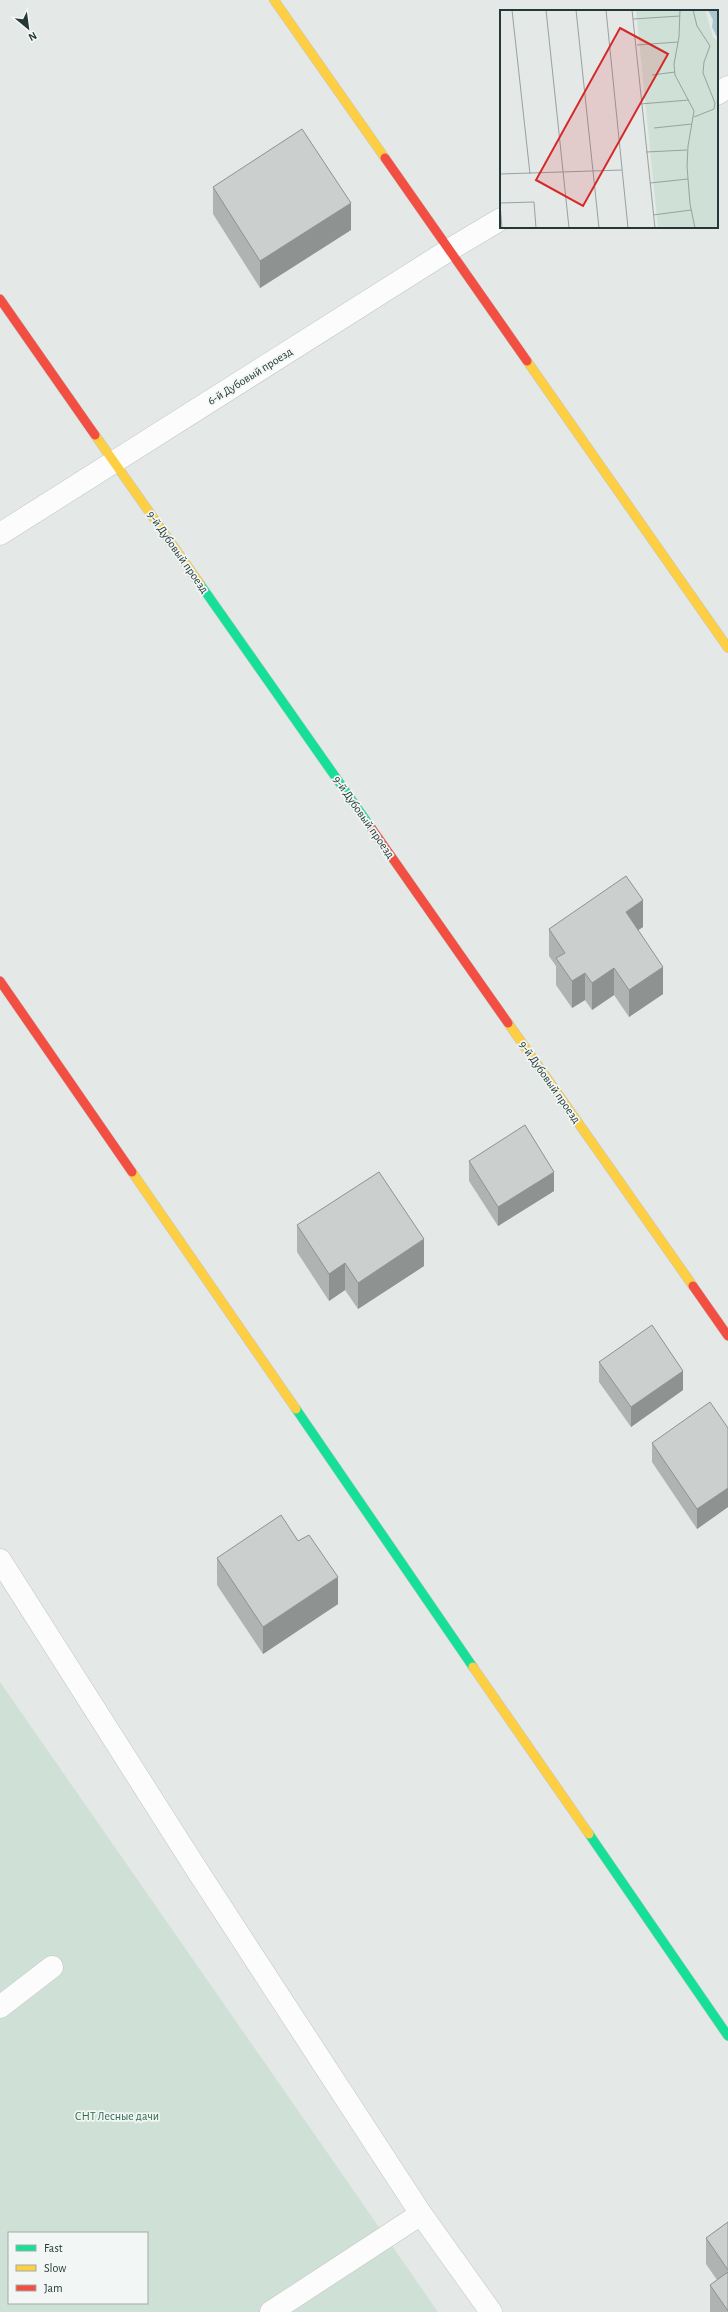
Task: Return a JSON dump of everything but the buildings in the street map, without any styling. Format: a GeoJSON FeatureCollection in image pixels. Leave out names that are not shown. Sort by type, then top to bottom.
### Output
{"type":"FeatureCollection","features":[{"type":"Feature","properties":{"kind":"street"},"geometry":{"type":"LineString","coordinates":[[274,0],[728,648]]}},
{"type":"Feature","properties":{"kind":"street"},"geometry":{"type":"LineString","coordinates":[[718,93],[728,87]]}},
{"type":"Feature","properties":{"kind":"street","name":"6-й Дубовый проезд"},"geometry":{"type":"LineString","coordinates":[[0,534],[449,250],[500,221]]}},
{"type":"Feature","properties":{"kind":"street","name":"9-й Дубовый проезд"},"geometry":{"type":"LineString","coordinates":[[0,299],[728,1336]]}},
{"type":"Feature","properties":{"kind":"street"},"geometry":{"type":"LineString","coordinates":[[0,980],[728,2036]]}},
{"type":"Feature","properties":{"kind":"street"},"geometry":{"type":"LineString","coordinates":[[0,1560],[197,1870],[421,2214],[491,2312]]}},
{"type":"Feature","properties":{"kind":"street"},"geometry":{"type":"LineString","coordinates":[[0,2007],[52,1967]]}},
{"type":"Feature","properties":{"kind":"street"},"geometry":{"type":"LineString","coordinates":[[271,2312],[421,2214]]}},
{"type":"Feature","properties":{"kind":"green space","name":"СНТ Лесные дачи"},"geometry":{"type":"Polygon","coordinates":[[[0,1682],[438,2312],[0,2312],[0,1682]]]}},
{"type":"Feature","properties":{"kind":"traffic: fast"},"geometry":{"type":"LineString","coordinates":[[200,584],[372,829]]}},
{"type":"Feature","properties":{"kind":"traffic: fast"},"geometry":{"type":"LineString","coordinates":[[296,1409],[473,1667]]}},
{"type":"Feature","properties":{"kind":"traffic: fast"},"geometry":{"type":"LineString","coordinates":[[589,1834],[728,2036]]}},
{"type":"Feature","properties":{"kind":"traffic: slow"},"geometry":{"type":"LineString","coordinates":[[274,0],[385,158]]}},
{"type":"Feature","properties":{"kind":"traffic: slow"},"geometry":{"type":"LineString","coordinates":[[527,361],[728,648]]}},
{"type":"Feature","properties":{"kind":"traffic: slow"},"geometry":{"type":"LineString","coordinates":[[95,435],[200,584]]}},
{"type":"Feature","properties":{"kind":"traffic: slow"},"geometry":{"type":"LineString","coordinates":[[508,1023],[693,1286]]}},
{"type":"Feature","properties":{"kind":"traffic: slow"},"geometry":{"type":"LineString","coordinates":[[132,1172],[296,1409]]}},
{"type":"Feature","properties":{"kind":"traffic: slow"},"geometry":{"type":"LineString","coordinates":[[473,1667],[589,1834]]}},
{"type":"Feature","properties":{"kind":"traffic: jam"},"geometry":{"type":"LineString","coordinates":[[385,158],[527,361]]}},
{"type":"Feature","properties":{"kind":"traffic: jam"},"geometry":{"type":"LineString","coordinates":[[0,299],[95,435]]}},
{"type":"Feature","properties":{"kind":"traffic: jam"},"geometry":{"type":"LineString","coordinates":[[372,829],[508,1023]]}},
{"type":"Feature","properties":{"kind":"traffic: jam"},"geometry":{"type":"LineString","coordinates":[[0,981],[132,1172]]}},
{"type":"Feature","properties":{"kind":"traffic: jam"},"geometry":{"type":"LineString","coordinates":[[693,1286],[728,1336]]}}]}
